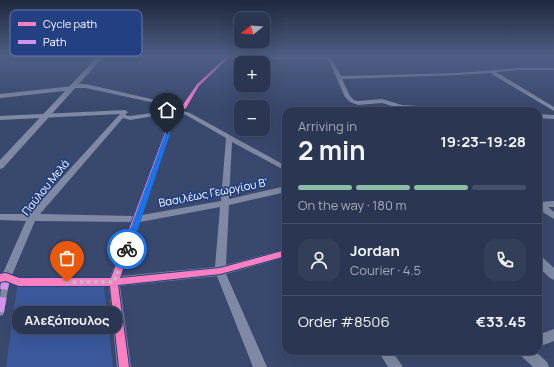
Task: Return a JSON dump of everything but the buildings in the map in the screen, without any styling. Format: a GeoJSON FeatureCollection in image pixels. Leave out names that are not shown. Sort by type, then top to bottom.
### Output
{"type":"FeatureCollection","features":[{"type":"Feature","properties":{"kind":"street"},"geometry":{"type":"LineString","coordinates":[[0,166],[86,73]]}},
{"type":"Feature","properties":{"kind":"street"},"geometry":{"type":"LineString","coordinates":[[124,367],[114,282],[172,119],[178,111],[184,107],[198,85],[211,73]]}},
{"type":"Feature","properties":{"kind":"street"},"geometry":{"type":"LineString","coordinates":[[338,73],[350,99],[358,103],[382,101],[402,107]]}},
{"type":"Feature","properties":{"kind":"street"},"geometry":{"type":"LineString","coordinates":[[340,78],[462,73]]}},
{"type":"Feature","properties":{"kind":"street"},"geometry":{"type":"LineString","coordinates":[[492,73],[554,109]]}},
{"type":"Feature","properties":{"kind":"street"},"geometry":{"type":"LineString","coordinates":[[0,96],[86,86],[171,105],[178,111],[188,114],[282,167]]}},
{"type":"Feature","properties":{"kind":"street"},"geometry":{"type":"LineString","coordinates":[[358,103],[360,107]]}},
{"type":"Feature","properties":{"kind":"street"},"geometry":{"type":"LineString","coordinates":[[0,118],[48,115],[123,114],[130,118],[178,111]]}},
{"type":"Feature","properties":{"kind":"street","name":"Παύλου Μελά"},"geometry":{"type":"LineString","coordinates":[[0,312],[3,278],[32,217],[123,114]]}},
{"type":"Feature","properties":{"kind":"street"},"geometry":{"type":"LineString","coordinates":[[542,116],[554,117]]}},
{"type":"Feature","properties":{"kind":"street"},"geometry":{"type":"LineString","coordinates":[[0,125],[10,117]]}},
{"type":"Feature","properties":{"kind":"street"},"geometry":{"type":"LineString","coordinates":[[229,138],[220,271],[260,367]]}},
{"type":"Feature","properties":{"kind":"street","name":"Βασιλέως Γεωργίου Β'"},"geometry":{"type":"LineString","coordinates":[[0,217],[137,219],[224,203],[282,190]]}},
{"type":"Feature","properties":{"kind":"street"},"geometry":{"type":"LineString","coordinates":[[542,205],[554,204]]}},
{"type":"Feature","properties":{"kind":"street"},"geometry":{"type":"LineString","coordinates":[[542,208],[554,216]]}},
{"type":"Feature","properties":{"kind":"street"},"geometry":{"type":"LineString","coordinates":[[3,278],[19,282],[114,282],[220,271],[282,253]]}},
{"type":"Feature","properties":{"kind":"street"},"geometry":{"type":"LineString","coordinates":[[542,264],[554,275]]}},
{"type":"Feature","properties":{"kind":"street"},"geometry":{"type":"LineString","coordinates":[[542,339],[554,334]]}},
{"type":"Feature","properties":{"kind":"street"},"geometry":{"type":"LineString","coordinates":[[387,355],[396,367]]}},
{"type":"Feature","properties":{"kind":"street"},"geometry":{"type":"LineString","coordinates":[[530,355],[542,367]]}},
{"type":"Feature","properties":{"kind":"shaded area"},"geometry":{"type":"Polygon","coordinates":[[[104,286],[113,367],[6,367],[17,287],[104,286]]]}},
{"type":"Feature","properties":{"kind":"marked path"},"geometry":{"type":"LineString","coordinates":[[0,312],[6,277]]}},
{"type":"Feature","properties":{"kind":"cycle path"},"geometry":{"type":"LineString","coordinates":[[124,367],[114,282],[172,119],[178,111],[184,107],[198,85],[211,73]]}},
{"type":"Feature","properties":{"kind":"cycle path"},"geometry":{"type":"LineString","coordinates":[[0,278],[6,277],[19,282],[114,282],[220,271],[282,254]]}},
{"type":"Feature","properties":{"kind":"way so far"},"geometry":{"type":"LineString","coordinates":[[67,282],[114,282],[127,249]]}},
{"type":"Feature","properties":{"kind":"place","name":"Αλεξόπουλος"},"geometry":{"type":"Point","coordinates":[67,282]}},
{"type":"Feature","properties":{"kind":"route"},"geometry":{"type":"LineString","coordinates":[[127,249],[167,134]]}}]}
